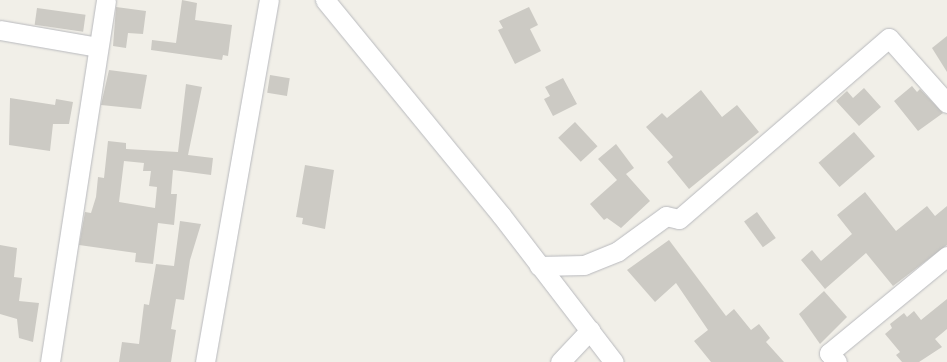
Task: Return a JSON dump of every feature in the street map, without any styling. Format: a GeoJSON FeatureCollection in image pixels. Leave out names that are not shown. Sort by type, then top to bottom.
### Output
{"type":"FeatureCollection","features":[{"type":"Feature","properties":{"kind":"street"},"geometry":{"type":"LineString","coordinates":[[50,362],[97,46],[106,0]]}},
{"type":"Feature","properties":{"kind":"street"},"geometry":{"type":"LineString","coordinates":[[205,362],[269,0]]}},
{"type":"Feature","properties":{"kind":"street"},"geometry":{"type":"LineString","coordinates":[[325,0],[540,266],[614,362]]}},
{"type":"Feature","properties":{"kind":"street"},"geometry":{"type":"LineString","coordinates":[[0,30],[97,46]]}},
{"type":"Feature","properties":{"kind":"street"},"geometry":{"type":"LineString","coordinates":[[540,266],[584,265],[618,252],[666,216],[679,219],[890,38],[947,103]]}},
{"type":"Feature","properties":{"kind":"street"},"geometry":{"type":"LineString","coordinates":[[837,362],[829,353],[947,256]]}},
{"type":"Feature","properties":{"kind":"street"},"geometry":{"type":"LineString","coordinates":[[560,362],[590,330]]}},
{"type":"Feature","properties":{"kind":"building"},"geometry":{"type":"Polygon","coordinates":[[[182,0],[197,3],[195,20],[232,25],[228,56],[223,55],[222,60],[151,50],[152,40],[176,43],[182,0]]]}},
{"type":"Feature","properties":{"kind":"building"},"geometry":{"type":"Polygon","coordinates":[[[116,7],[146,11],[143,34],[128,33],[126,48],[113,46],[116,7]]]}},
{"type":"Feature","properties":{"kind":"building"},"geometry":{"type":"Polygon","coordinates":[[[529,7],[538,25],[530,29],[541,51],[515,64],[498,30],[503,28],[499,21],[529,7]]]}},
{"type":"Feature","properties":{"kind":"building"},"geometry":{"type":"Polygon","coordinates":[[[37,8],[86,15],[83,32],[35,25],[37,8]]]}},
{"type":"Feature","properties":{"kind":"building"},"geometry":{"type":"Polygon","coordinates":[[[947,36],[947,72],[932,48],[947,36]]]}},
{"type":"Feature","properties":{"kind":"building"},"geometry":{"type":"Polygon","coordinates":[[[109,70],[147,75],[141,109],[101,105],[109,70]]]}},
{"type":"Feature","properties":{"kind":"building"},"geometry":{"type":"Polygon","coordinates":[[[270,75],[290,78],[287,96],[267,93],[270,75]]]}},
{"type":"Feature","properties":{"kind":"building"},"geometry":{"type":"Polygon","coordinates":[[[563,78],[577,104],[553,116],[544,99],[550,96],[545,87],[563,78]]]}},
{"type":"Feature","properties":{"kind":"building"},"geometry":{"type":"Polygon","coordinates":[[[186,84],[202,87],[188,155],[213,158],[211,175],[173,170],[171,194],[177,194],[174,225],[158,223],[153,264],[135,262],[136,253],[79,245],[85,212],[91,213],[96,197],[98,177],[104,178],[108,141],[126,143],[126,149],[178,152],[186,84]],[[124,161],[119,202],[155,208],[157,187],[149,186],[151,171],[143,171],[144,163],[124,161]]]}},
{"type":"Feature","properties":{"kind":"building"},"geometry":{"type":"Polygon","coordinates":[[[912,86],[917,92],[920,89],[943,113],[918,131],[894,101],[912,86]]]}},
{"type":"Feature","properties":{"kind":"building"},"geometry":{"type":"Polygon","coordinates":[[[864,88],[881,107],[859,126],[836,101],[847,91],[853,98],[864,88]]]}},
{"type":"Feature","properties":{"kind":"building"},"geometry":{"type":"Polygon","coordinates":[[[701,90],[722,117],[737,105],[759,132],[689,189],[667,162],[673,157],[646,127],[662,113],[667,118],[701,90]]]}},
{"type":"Feature","properties":{"kind":"building"},"geometry":{"type":"Polygon","coordinates":[[[10,98],[55,105],[56,99],[73,102],[69,124],[53,124],[50,151],[9,145],[10,98]]]}},
{"type":"Feature","properties":{"kind":"building"},"geometry":{"type":"Polygon","coordinates":[[[575,122],[598,146],[581,162],[558,138],[575,122]]]}},
{"type":"Feature","properties":{"kind":"building"},"geometry":{"type":"Polygon","coordinates":[[[854,132],[875,156],[840,187],[819,163],[854,132]]]}},
{"type":"Feature","properties":{"kind":"building"},"geometry":{"type":"Polygon","coordinates":[[[616,144],[634,168],[626,174],[650,201],[621,228],[607,218],[604,220],[590,204],[617,180],[598,159],[616,144]]]}},
{"type":"Feature","properties":{"kind":"building"},"geometry":{"type":"Polygon","coordinates":[[[305,165],[334,170],[325,229],[302,224],[303,218],[296,217],[305,165]]]}},
{"type":"Feature","properties":{"kind":"building"},"geometry":{"type":"Polygon","coordinates":[[[865,192],[896,231],[927,206],[935,216],[947,206],[947,245],[893,286],[866,253],[825,289],[801,260],[812,250],[821,261],[852,234],[837,215],[865,192]]]}},
{"type":"Feature","properties":{"kind":"building"},"geometry":{"type":"Polygon","coordinates":[[[757,212],[776,238],[763,247],[744,221],[757,212]]]}},
{"type":"Feature","properties":{"kind":"building"},"geometry":{"type":"Polygon","coordinates":[[[180,221],[201,224],[190,260],[184,300],[176,299],[171,329],[176,330],[171,362],[119,362],[122,342],[139,344],[144,304],[149,305],[156,264],[174,266],[180,221]]]}},
{"type":"Feature","properties":{"kind":"building"},"geometry":{"type":"Polygon","coordinates":[[[669,240],[726,316],[734,309],[751,330],[759,324],[770,338],[766,342],[784,362],[711,362],[694,341],[708,330],[676,283],[655,302],[627,270],[669,240]]]}},
{"type":"Feature","properties":{"kind":"building"},"geometry":{"type":"Polygon","coordinates":[[[0,245],[17,248],[14,277],[22,278],[19,301],[39,303],[33,342],[19,338],[17,319],[0,314],[0,245]]]}},
{"type":"Feature","properties":{"kind":"building"},"geometry":{"type":"Polygon","coordinates":[[[824,291],[847,317],[820,344],[799,314],[824,291]]]}},
{"type":"Feature","properties":{"kind":"building"},"geometry":{"type":"Polygon","coordinates":[[[947,299],[947,329],[935,339],[942,347],[919,362],[902,362],[896,355],[900,352],[885,334],[892,328],[890,324],[904,313],[907,317],[914,311],[921,320],[947,299]]]}}]}
